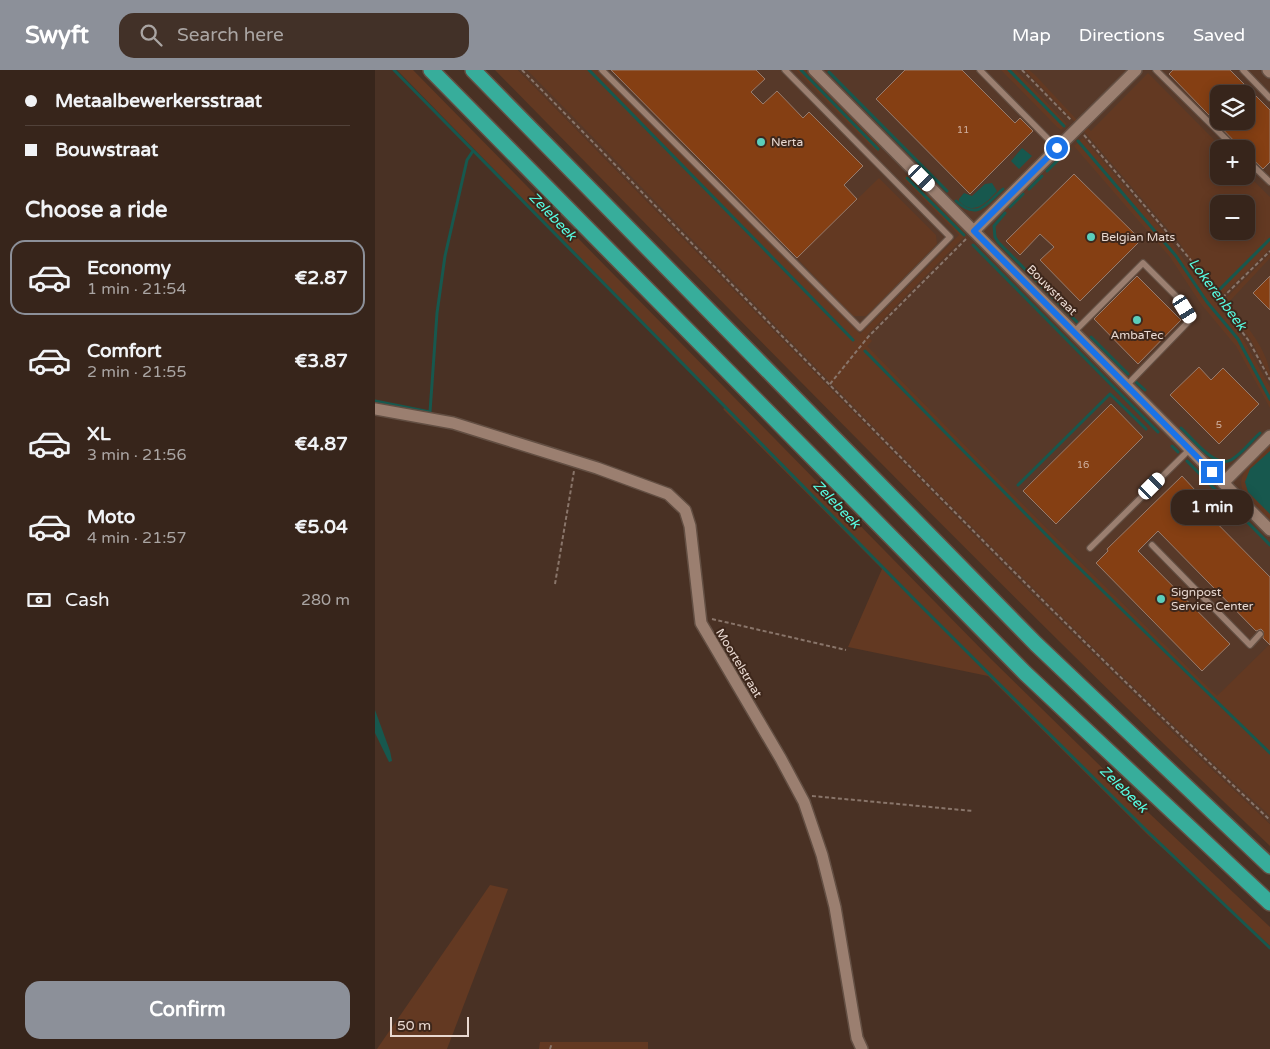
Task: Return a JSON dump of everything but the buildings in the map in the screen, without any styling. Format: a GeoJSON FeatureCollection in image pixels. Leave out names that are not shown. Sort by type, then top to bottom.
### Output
{"type":"FeatureCollection","features":[{"type":"Feature","properties":{"kind":"highway"},"geometry":{"type":"LineString","coordinates":[[431,70],[1025,673],[1270,903]]}},
{"type":"Feature","properties":{"kind":"highway"},"geometry":{"type":"LineString","coordinates":[[473,70],[1036,644],[1270,866]]}},
{"type":"Feature","properties":{"kind":"street"},"geometry":{"type":"LineString","coordinates":[[974,231],[1136,70]]}},
{"type":"Feature","properties":{"kind":"street","name":"Bouwstraat"},"geometry":{"type":"LineString","coordinates":[[817,71],[1270,530]]}},
{"type":"Feature","properties":{"kind":"street","name":"Moortelstraat"},"geometry":{"type":"LineString","coordinates":[[375,409],[453,423],[576,461],[668,494],[685,510],[690,526],[701,623],[710,642],[781,759],[800,795],[823,854],[835,906],[857,1038],[862,1049]]}},
{"type":"Feature","properties":{"kind":"street"},"geometry":{"type":"LineString","coordinates":[[1223,483],[1270,436]]}},
{"type":"Feature","properties":{"kind":"lane"},"geometry":{"type":"LineString","coordinates":[[602,70],[860,328],[951,237],[785,70]]}},
{"type":"Feature","properties":{"kind":"lane"},"geometry":{"type":"LineString","coordinates":[[980,70],[1057,148]]}},
{"type":"Feature","properties":{"kind":"lane"},"geometry":{"type":"LineString","coordinates":[[1156,70],[1227,140]]}},
{"type":"Feature","properties":{"kind":"lane"},"geometry":{"type":"LineString","coordinates":[[1243,70],[1270,98]]}},
{"type":"Feature","properties":{"kind":"lane"},"geometry":{"type":"LineString","coordinates":[[1255,168],[1270,182]]}},
{"type":"Feature","properties":{"kind":"lane"},"geometry":{"type":"LineString","coordinates":[[1074,332],[1143,263],[1178,298],[1191,319],[1127,385]]}},
{"type":"Feature","properties":{"kind":"lane"},"geometry":{"type":"LineString","coordinates":[[1090,548],[1190,448]]}},
{"type":"Feature","properties":{"kind":"lane"},"geometry":{"type":"LineString","coordinates":[[1152,545],[1250,645],[1260,634]]}},
{"type":"Feature","properties":{"kind":"path"},"geometry":{"type":"LineString","coordinates":[[522,70],[829,384],[1152,709],[1270,820]]}},
{"type":"Feature","properties":{"kind":"path"},"geometry":{"type":"LineString","coordinates":[[1022,70],[1078,128],[1175,240],[1218,302],[1241,329],[1270,380]]}},
{"type":"Feature","properties":{"kind":"path"},"geometry":{"type":"LineString","coordinates":[[829,384],[868,337],[974,231]]}},
{"type":"Feature","properties":{"kind":"path"},"geometry":{"type":"LineString","coordinates":[[1218,302],[1270,251]]}},
{"type":"Feature","properties":{"kind":"path"},"geometry":{"type":"LineString","coordinates":[[555,584],[576,461]]}},
{"type":"Feature","properties":{"kind":"path"},"geometry":{"type":"LineString","coordinates":[[700,616],[846,650]]}},
{"type":"Feature","properties":{"kind":"path"},"geometry":{"type":"LineString","coordinates":[[800,795],[973,811]]}},
{"type":"Feature","properties":{"kind":"path"},"geometry":{"type":"LineString","coordinates":[[550,1049],[552,1043]]}},
{"type":"Feature","properties":{"kind":"shaded area"},"geometry":{"type":"Polygon","coordinates":[[[397,70],[413,70],[991,659],[1133,798],[1270,927],[1270,946],[1149,836],[988,676],[848,647],[882,569],[723,409],[726,407],[397,70]]]}},
{"type":"Feature","properties":{"kind":"shaded area"},"geometry":{"type":"Polygon","coordinates":[[[495,70],[518,70],[1030,592],[1270,824],[1270,846],[976,559],[495,70]]]}},
{"type":"Feature","properties":{"kind":"shaded area"},"geometry":{"type":"Polygon","coordinates":[[[518,70],[1270,70],[1270,824],[1030,592],[518,70]]]}},
{"type":"Feature","properties":{"kind":"shaded area"},"geometry":{"type":"Polygon","coordinates":[[[527,70],[599,70],[860,334],[959,235],[903,178],[908,173],[964,230],[966,235],[867,335],[872,341],[867,346],[1067,549],[1217,696],[1270,644],[1270,816],[1174,726],[986,541],[527,70]]]}},
{"type":"Feature","properties":{"kind":"shaded area"},"geometry":{"type":"Polygon","coordinates":[[[796,70],[806,70],[882,146],[877,151],[873,148],[796,70]]]}},
{"type":"Feature","properties":{"kind":"shaded area"},"geometry":{"type":"Polygon","coordinates":[[[1001,70],[1016,70],[1067,124],[1061,130],[1057,127],[1001,70]]]}},
{"type":"Feature","properties":{"kind":"shaded area"},"geometry":{"type":"Polygon","coordinates":[[[1025,70],[1029,70],[1035,75],[1077,120],[1075,122],[1025,70]]]}},
{"type":"Feature","properties":{"kind":"shaded area"},"geometry":{"type":"Polygon","coordinates":[[[1148,73],[1214,140],[1210,140],[1210,185],[1255,185],[1255,182],[1270,197],[1270,249],[1219,298],[1216,297],[1179,242],[1083,130],[1087,127],[1091,131],[1148,73]]]}},
{"type":"Feature","properties":{"kind":"shaded area"},"geometry":{"type":"Polygon","coordinates":[[[1083,138],[1168,237],[1242,337],[1270,387],[1270,408],[1236,346],[1201,304],[1170,257],[1074,146],[1083,138]]]}},
{"type":"Feature","properties":{"kind":"shaded area"},"geometry":{"type":"Polygon","coordinates":[[[879,178],[936,235],[937,244],[866,316],[852,316],[797,258],[879,178]]]}},
{"type":"Feature","properties":{"kind":"shaded area"},"geometry":{"type":"Polygon","coordinates":[[[1270,254],[1270,258],[1228,303],[1262,349],[1268,363],[1270,377],[1251,340],[1222,302],[1270,254]]]}},
{"type":"Feature","properties":{"kind":"shaded area"},"geometry":{"type":"Polygon","coordinates":[[[1270,443],[1270,523],[1248,500],[1241,483],[1248,466],[1270,443]]]}},
{"type":"Feature","properties":{"kind":"shaded area"},"geometry":{"type":"Polygon","coordinates":[[[490,885],[508,889],[447,1049],[377,1049],[490,885]]]}},
{"type":"Feature","properties":{"kind":"shaded area"},"geometry":{"type":"Polygon","coordinates":[[[540,1042],[648,1042],[648,1049],[539,1049],[540,1042]]]}},
{"type":"Feature","properties":{"kind":"water"},"geometry":{"type":"Polygon","coordinates":[[[1022,148],[1032,156],[1019,169],[1011,161],[1022,148]]]}},
{"type":"Feature","properties":{"kind":"water"},"geometry":{"type":"Polygon","coordinates":[[[992,183],[997,191],[980,206],[970,208],[959,201],[964,193],[972,196],[985,184],[992,183]]]}},
{"type":"Feature","properties":{"kind":"water"},"geometry":{"type":"Polygon","coordinates":[[[1270,451],[1270,514],[1248,492],[1245,482],[1250,469],[1270,451]]]}},
{"type":"Feature","properties":{"kind":"water"},"geometry":{"type":"Polygon","coordinates":[[[375,710],[390,751],[392,761],[389,762],[375,733],[375,710]]]}},
{"type":"Feature","properties":{"kind":"waterway","name":"Zelebeek"},"geometry":{"type":"LineString","coordinates":[[394,70],[914,599],[1147,831],[1270,948]]}},
{"type":"Feature","properties":{"kind":"waterway"},"geometry":{"type":"LineString","coordinates":[[589,70],[853,340]]}},
{"type":"Feature","properties":{"kind":"waterway"},"geometry":{"type":"LineString","coordinates":[[801,70],[878,149]]}},
{"type":"Feature","properties":{"kind":"waterway","name":"Lokerenbeek"},"geometry":{"type":"LineString","coordinates":[[1009,70],[1064,126]]}},
{"type":"Feature","properties":{"kind":"waterway"},"geometry":{"type":"LineString","coordinates":[[829,72],[947,191]]}},
{"type":"Feature","properties":{"kind":"waterway","name":"Lokerenbeek"},"geometry":{"type":"LineString","coordinates":[[1078,141],[1176,256],[1207,302],[1238,339],[1270,399]]}},
{"type":"Feature","properties":{"kind":"waterway"},"geometry":{"type":"LineString","coordinates":[[1066,152],[1069,149]]}},
{"type":"Feature","properties":{"kind":"waterway"},"geometry":{"type":"LineString","coordinates":[[375,401],[430,412],[437,313],[445,256],[467,160],[473,151]]}},
{"type":"Feature","properties":{"kind":"waterway"},"geometry":{"type":"LineString","coordinates":[[1047,171],[1059,159]]}},
{"type":"Feature","properties":{"kind":"waterway"},"geometry":{"type":"LineString","coordinates":[[1029,189],[1042,176]]}},
{"type":"Feature","properties":{"kind":"waterway"},"geometry":{"type":"LineString","coordinates":[[907,178],[964,235]]}},
{"type":"Feature","properties":{"kind":"waterway"},"geometry":{"type":"LineString","coordinates":[[956,201],[970,210],[976,210],[986,205],[1003,189]]}},
{"type":"Feature","properties":{"kind":"waterway"},"geometry":{"type":"LineString","coordinates":[[1010,207],[1023,194]]}},
{"type":"Feature","properties":{"kind":"waterway"},"geometry":{"type":"LineString","coordinates":[[1005,213],[994,226],[995,237],[998,242],[1077,322]]}},
{"type":"Feature","properties":{"kind":"waterway"},"geometry":{"type":"LineString","coordinates":[[1219,290],[1270,239]]}},
{"type":"Feature","properties":{"kind":"waterway"},"geometry":{"type":"LineString","coordinates":[[973,245],[1158,432]]}},
{"type":"Feature","properties":{"kind":"waterway"},"geometry":{"type":"LineString","coordinates":[[1091,337],[1128,374]]}},
{"type":"Feature","properties":{"kind":"waterway"},"geometry":{"type":"LineString","coordinates":[[865,351],[1073,562],[1270,753]]}},
{"type":"Feature","properties":{"kind":"waterway"},"geometry":{"type":"LineString","coordinates":[[1136,382],[1145,390]]}},
{"type":"Feature","properties":{"kind":"waterway"},"geometry":{"type":"LineString","coordinates":[[1018,485],[1110,394],[1146,429]]}},
{"type":"Feature","properties":{"kind":"waterway"},"geometry":{"type":"LineString","coordinates":[[1181,428],[1204,451],[1225,462],[1239,454],[1260,433]]}},
{"type":"Feature","properties":{"kind":"waterway"},"geometry":{"type":"LineString","coordinates":[[1172,446],[1178,452]]}},
{"type":"Feature","properties":{"kind":"waterway"},"geometry":{"type":"LineString","coordinates":[[1187,461],[1270,545]]}},
{"type":"Feature","properties":{"kind":"place","name":"Nerta"},"geometry":{"type":"Point","coordinates":[761,142]}},
{"type":"Feature","properties":{"kind":"place","name":"Belgian Mats"},"geometry":{"type":"Point","coordinates":[1091,237]}},
{"type":"Feature","properties":{"kind":"place","name":"AmbaTec"},"geometry":{"type":"Point","coordinates":[1137,320]}},
{"type":"Feature","properties":{"kind":"place","name":"Signpost Service Center"},"geometry":{"type":"Point","coordinates":[1161,599]}},
{"type":"Feature","properties":{"kind":"route"},"geometry":{"type":"LineString","coordinates":[[1057,148],[974,231],[1212,472]]}}]}
